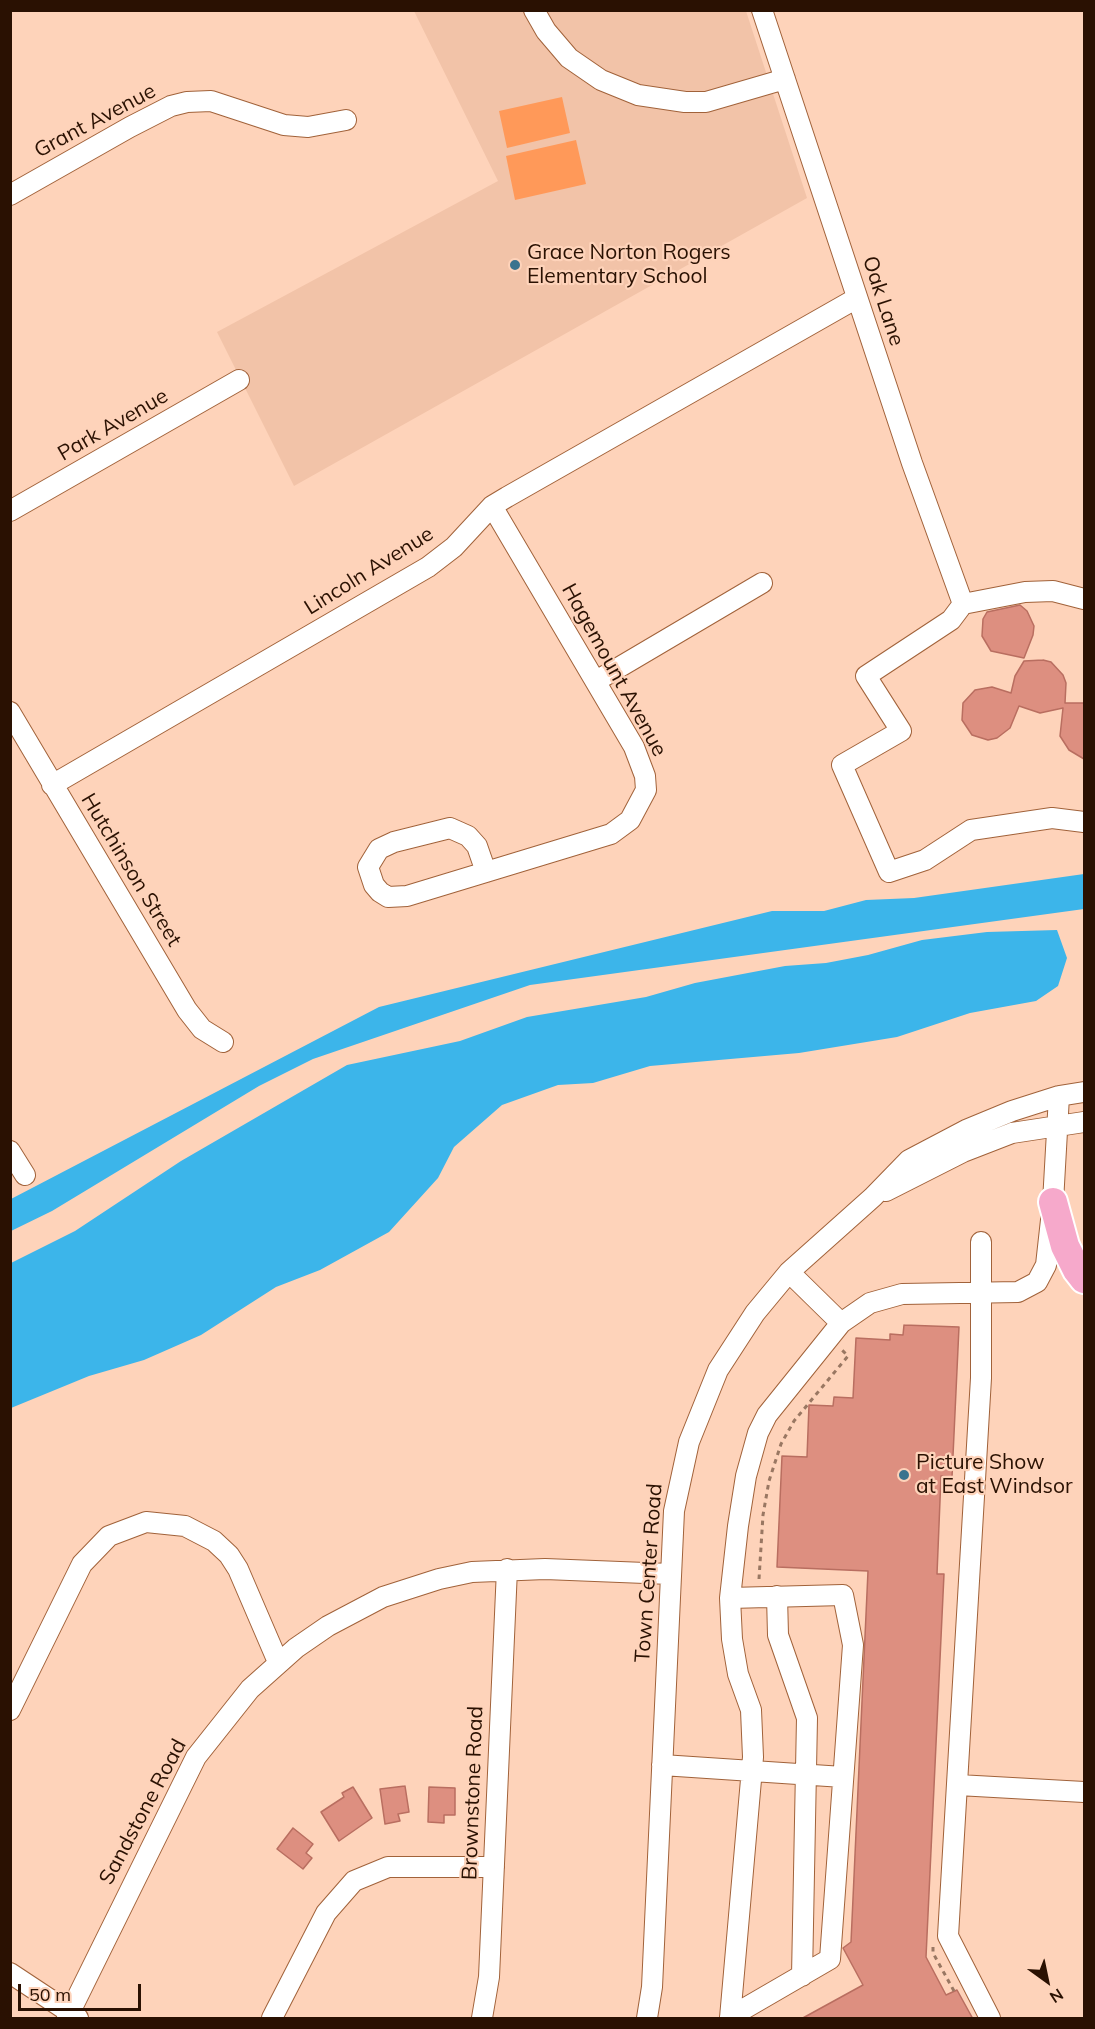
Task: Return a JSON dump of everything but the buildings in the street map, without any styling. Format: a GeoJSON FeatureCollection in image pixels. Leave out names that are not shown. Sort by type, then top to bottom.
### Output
{"type":"FeatureCollection","features":[{"type":"Feature","properties":{"kind":"highway"},"geometry":{"type":"LineString","coordinates":[[1053,1202],[1065,1246],[1077,1270],[1084,1278]]}},
{"type":"Feature","properties":{"kind":"street"},"geometry":{"type":"LineString","coordinates":[[534,10],[546,32],[569,58],[601,80],[638,95],[685,102],[706,102],[785,79]]}},
{"type":"Feature","properties":{"kind":"street","name":"Oak Lane"},"geometry":{"type":"LineString","coordinates":[[762,10],[912,463],[963,604]]}},
{"type":"Feature","properties":{"kind":"street","name":"Grant Avenue"},"geometry":{"type":"LineString","coordinates":[[10,195],[130,127],[171,106],[187,102],[211,101],[284,125],[308,127],[346,120]]}},
{"type":"Feature","properties":{"kind":"street","name":"Lincoln Avenue"},"geometry":{"type":"LineString","coordinates":[[52,785],[428,567],[454,547],[492,506],[857,298]]}},
{"type":"Feature","properties":{"kind":"street","name":"Park Avenue"},"geometry":{"type":"LineString","coordinates":[[10,511],[239,380]]}},
{"type":"Feature","properties":{"kind":"street","name":"Hagemount Avenue"},"geometry":{"type":"LineString","coordinates":[[486,872],[477,846],[468,836],[450,828],[394,842],[379,849],[368,867],[380,892],[398,897],[486,872],[611,834],[630,820],[641,804],[646,790],[641,763],[596,681],[492,506]]}},
{"type":"Feature","properties":{"kind":"street"},"geometry":{"type":"LineString","coordinates":[[596,681],[762,583]]}},
{"type":"Feature","properties":{"kind":"street"},"geometry":{"type":"LineString","coordinates":[[1084,599],[1053,591],[1025,592],[963,604],[951,620],[866,676],[901,731],[842,765],[889,872],[925,860],[971,830],[1052,818],[1084,822]]}},
{"type":"Feature","properties":{"kind":"street","name":"Hutchinson Street"},"geometry":{"type":"LineString","coordinates":[[10,712],[187,1010],[202,1029],[223,1042]]}},
{"type":"Feature","properties":{"kind":"street","name":"Town Center Road"},"geometry":{"type":"LineString","coordinates":[[647,2019],[652,1988],[674,1511],[680,1474],[701,1407],[734,1343],[789,1272],[873,1197],[909,1160],[966,1130],[1012,1111],[1059,1096],[1084,1092]]}},
{"type":"Feature","properties":{"kind":"street"},"geometry":{"type":"LineString","coordinates":[[730,2018],[754,1734],[750,1710],[738,1674],[732,1640],[730,1598],[746,1476],[758,1433],[780,1396],[870,1303],[902,1294],[1018,1292],[1037,1282],[1046,1265],[1053,1202],[1059,1096]]}},
{"type":"Feature","properties":{"kind":"street","name":"Town Center Road"},"geometry":{"type":"LineString","coordinates":[[873,1197],[963,1152],[1012,1134],[1084,1122]]}},
{"type":"Feature","properties":{"kind":"street"},"geometry":{"type":"LineString","coordinates":[[10,1151],[25,1175]]}},
{"type":"Feature","properties":{"kind":"street"},"geometry":{"type":"LineString","coordinates":[[981,1242],[981,1378],[948,1936],[990,2019]]}},
{"type":"Feature","properties":{"kind":"street"},"geometry":{"type":"LineString","coordinates":[[789,1272],[842,1333]]}},
{"type":"Feature","properties":{"kind":"street"},"geometry":{"type":"LineString","coordinates":[[10,1710],[82,1564],[109,1536],[146,1522],[185,1526],[214,1541],[229,1555],[238,1569],[278,1662]]}},
{"type":"Feature","properties":{"kind":"street","name":"Sandstone Road"},"geometry":{"type":"LineString","coordinates":[[72,2017],[196,1757],[230,1711],[278,1662],[328,1626],[383,1597],[439,1579],[507,1569],[670,1574]]}},
{"type":"Feature","properties":{"kind":"street","name":"Brownstone Road"},"geometry":{"type":"LineString","coordinates":[[482,2019],[489,1977],[507,1569]]}},
{"type":"Feature","properties":{"kind":"street"},"geometry":{"type":"LineString","coordinates":[[730,1598],[843,1595],[853,1645],[830,1959],[730,2018]]}},
{"type":"Feature","properties":{"kind":"street"},"geometry":{"type":"LineString","coordinates":[[768,1596],[778,1635],[807,1718],[802,1976]]}},
{"type":"Feature","properties":{"kind":"street"},"geometry":{"type":"LineString","coordinates":[[662,1766],[807,1773],[843,1777]]}},
{"type":"Feature","properties":{"kind":"street"},"geometry":{"type":"LineString","coordinates":[[958,1785],[1084,1792]]}},
{"type":"Feature","properties":{"kind":"street"},"geometry":{"type":"LineString","coordinates":[[272,2019],[326,1913],[354,1881],[388,1867],[494,1867]]}},
{"type":"Feature","properties":{"kind":"street"},"geometry":{"type":"LineString","coordinates":[[10,1973],[72,2017]]}},
{"type":"Feature","properties":{"kind":"path"},"geometry":{"type":"LineString","coordinates":[[768,1596],[763,1515],[769,1481],[781,1444],[794,1421],[848,1356],[838,1347],[842,1333]]}},
{"type":"Feature","properties":{"kind":"shaded area","name":"Grace Norton Rogers Elementary School"},"geometry":{"type":"Polygon","coordinates":[[[414,11],[746,11],[807,198],[294,486],[217,332],[498,181],[414,11]]]}},
{"type":"Feature","properties":{"kind":"shaded area"},"geometry":{"type":"Polygon","coordinates":[[[562,97],[570,133],[507,148],[499,111],[562,97]]]}},
{"type":"Feature","properties":{"kind":"shaded area"},"geometry":{"type":"Polygon","coordinates":[[[576,140],[586,184],[515,200],[506,156],[576,140]]]}},
{"type":"Feature","properties":{"kind":"water"},"geometry":{"type":"Polygon","coordinates":[[[1084,874],[1084,909],[530,985],[313,1059],[259,1086],[52,1211],[11,1231],[11,1199],[379,1007],[772,911],[824,911],[866,900],[914,898],[1084,874]]]}},
{"type":"Feature","properties":{"kind":"water"},"geometry":{"type":"Polygon","coordinates":[[[1057,930],[1067,958],[1058,986],[1036,1001],[970,1013],[897,1037],[799,1053],[650,1066],[593,1083],[558,1085],[502,1105],[454,1147],[438,1178],[389,1232],[320,1270],[276,1287],[201,1335],[144,1360],[89,1376],[11,1408],[11,1263],[75,1231],[181,1161],[347,1065],[460,1041],[527,1017],[646,997],[695,983],[785,966],[826,963],[868,955],[922,940],[987,932],[1057,930]]]}},
{"type":"Feature","properties":{"kind":"place","name":"Grace Norton Rogers Elementary School"},"geometry":{"type":"Point","coordinates":[515,265]}},
{"type":"Feature","properties":{"kind":"place","name":"Picture Show at East Windsor"},"geometry":{"type":"Point","coordinates":[904,1475]}}]}
